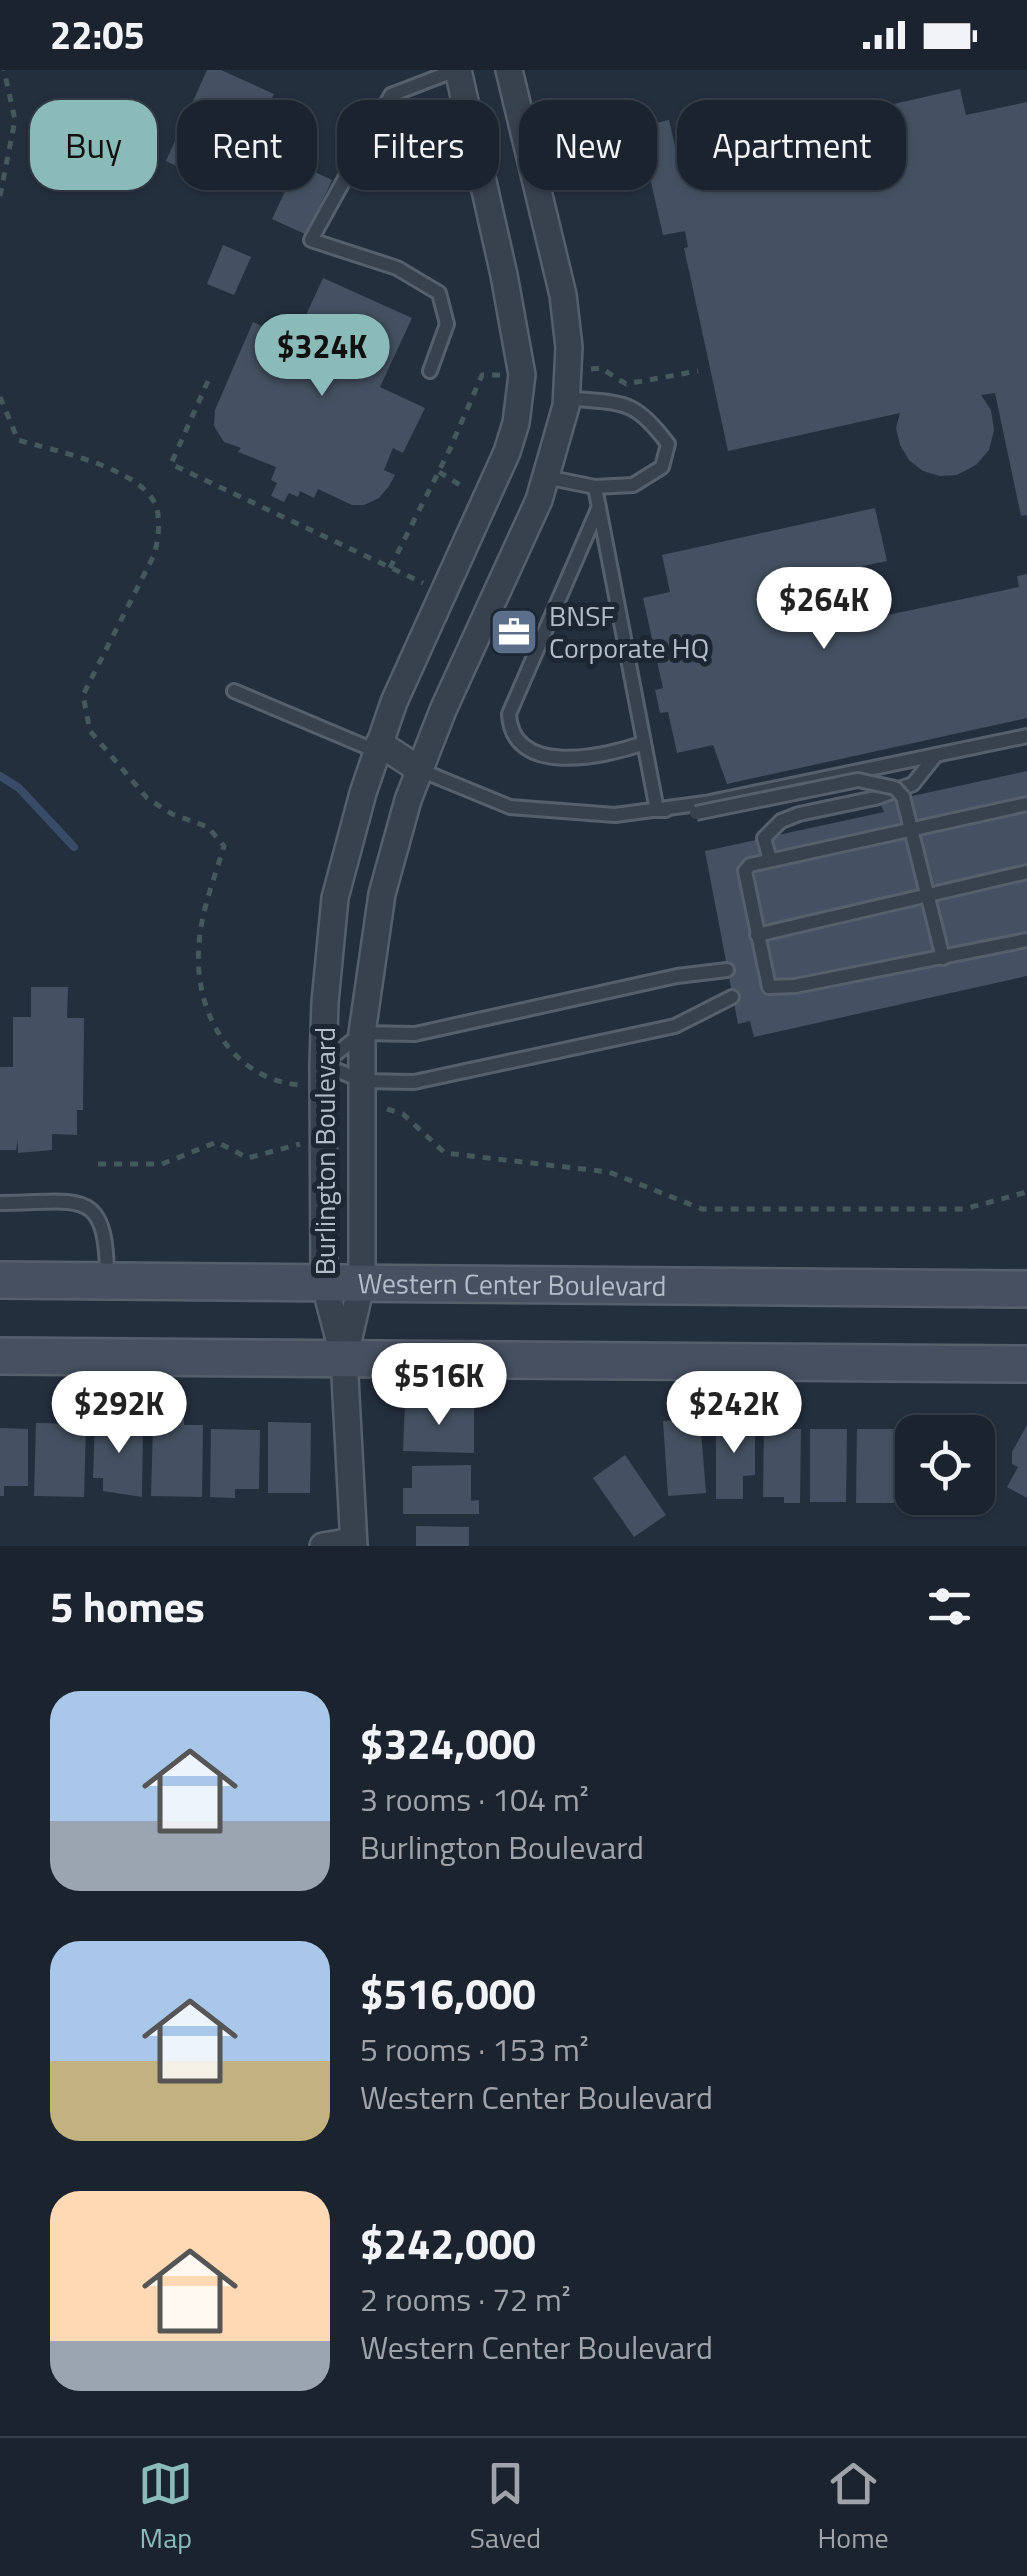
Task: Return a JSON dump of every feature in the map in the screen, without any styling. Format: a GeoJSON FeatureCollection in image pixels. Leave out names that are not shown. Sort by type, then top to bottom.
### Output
{"type":"FeatureCollection","features":[{"type":"Feature","properties":{"kind":"main road","name":"Western Center Boulevard"},"geometry":{"type":"LineString","coordinates":[[0,1280],[1027,1289]]}},
{"type":"Feature","properties":{"kind":"main road"},"geometry":{"type":"LineString","coordinates":[[0,1356],[1027,1364]]}},
{"type":"Feature","properties":{"kind":"street","name":"Burlington Boulevard"},"geometry":{"type":"LineString","coordinates":[[344,1358],[324,1282],[323,1064],[334,898],[377,748],[506,452],[516,422],[522,375],[504,275],[457,70]]}},
{"type":"Feature","properties":{"kind":"street","name":"Burlington Boulevard"},"geometry":{"type":"LineString","coordinates":[[344,1358],[362,1281],[362,1033],[382,894],[408,800],[443,710],[539,500],[566,398],[569,347],[562,295],[509,70]]}},
{"type":"Feature","properties":{"kind":"street"},"geometry":{"type":"LineString","coordinates":[[516,422],[560,430]]}},
{"type":"Feature","properties":{"kind":"street"},"geometry":{"type":"LineString","coordinates":[[377,748],[420,770]]}},
{"type":"Feature","properties":{"kind":"street"},"geometry":{"type":"LineString","coordinates":[[323,1546],[354,1543],[344,1358]]}},
{"type":"Feature","properties":{"kind":"lane"},"geometry":{"type":"LineString","coordinates":[[430,371],[447,324],[439,293],[397,268],[311,240],[391,95],[457,70]]}},
{"type":"Feature","properties":{"kind":"lane"},"geometry":{"type":"LineString","coordinates":[[546,477],[596,487],[633,485],[662,466],[668,444],[645,413],[622,404],[566,398]]}},
{"type":"Feature","properties":{"kind":"lane"},"geometry":{"type":"LineString","coordinates":[[596,487],[657,810]]}},
{"type":"Feature","properties":{"kind":"lane"},"geometry":{"type":"LineString","coordinates":[[599,507],[510,714],[510,732],[536,753],[564,758],[597,756],[644,744]]}},
{"type":"Feature","properties":{"kind":"lane"},"geometry":{"type":"LineString","coordinates":[[234,691],[377,748]]}},
{"type":"Feature","properties":{"kind":"lane"},"geometry":{"type":"LineString","coordinates":[[420,770],[510,807],[615,815],[705,804],[1027,736]]}},
{"type":"Feature","properties":{"kind":"lane"},"geometry":{"type":"LineString","coordinates":[[770,860],[764,838],[781,821],[875,798],[913,784],[936,755]]}},
{"type":"Feature","properties":{"kind":"lane"},"geometry":{"type":"LineString","coordinates":[[657,810],[696,813],[858,780],[896,788],[912,829],[943,958]]}},
{"type":"Feature","properties":{"kind":"lane"},"geometry":{"type":"LineString","coordinates":[[1027,804],[770,860],[750,865],[745,872],[769,987],[795,986],[1027,940]]}},
{"type":"Feature","properties":{"kind":"lane"},"geometry":{"type":"LineString","coordinates":[[757,935],[1027,872]]}},
{"type":"Feature","properties":{"kind":"lane"},"geometry":{"type":"LineString","coordinates":[[727,970],[677,976],[414,1034],[362,1033],[323,1064],[362,1081],[414,1082],[675,1026],[732,996]]}},
{"type":"Feature","properties":{"kind":"lane"},"geometry":{"type":"LineString","coordinates":[[0,1203],[88,1206],[98,1214],[107,1236],[108,1280]]}},
{"type":"Feature","properties":{"kind":"path"},"geometry":{"type":"LineString","coordinates":[[0,196],[15,120],[4,70]]}},
{"type":"Feature","properties":{"kind":"path"},"geometry":{"type":"LineString","coordinates":[[208,381],[171,464],[430,586],[444,587]]}},
{"type":"Feature","properties":{"kind":"path"},"geometry":{"type":"LineString","coordinates":[[98,1164],[162,1164],[217,1142],[248,1158],[280,1148],[323,1142]]}},
{"type":"Feature","properties":{"kind":"building"},"geometry":{"type":"Polygon","coordinates":[[[207,70],[221,70],[274,94],[271,100],[193,100],[207,70]]]}},
{"type":"Feature","properties":{"kind":"building"},"geometry":{"type":"Polygon","coordinates":[[[960,89],[966,115],[1027,102],[1027,515],[1021,516],[995,393],[981,395],[991,410],[994,430],[989,450],[976,465],[957,475],[923,471],[909,460],[896,428],[900,413],[728,451],[684,248],[688,247],[685,231],[663,235],[653,190],[657,190],[657,123],[669,120],[677,146],[677,190],[906,190],[906,101],[960,89]]]}},
{"type":"Feature","properties":{"kind":"building"},"geometry":{"type":"Polygon","coordinates":[[[177,137],[177,166],[166,161],[177,137]]]}},
{"type":"Feature","properties":{"kind":"building"},"geometry":{"type":"Polygon","coordinates":[[[317,173],[332,180],[307,235],[272,219],[286,190],[317,190],[317,173]]]}},
{"type":"Feature","properties":{"kind":"building"},"geometry":{"type":"Polygon","coordinates":[[[223,245],[251,257],[234,295],[207,284],[223,245]]]}},
{"type":"Feature","properties":{"kind":"building"},"geometry":{"type":"Polygon","coordinates":[[[323,278],[412,318],[380,387],[425,408],[403,453],[393,448],[384,470],[395,475],[389,486],[379,498],[364,505],[352,505],[318,489],[314,498],[300,491],[298,497],[289,493],[284,502],[271,496],[277,483],[271,480],[276,467],[238,452],[241,448],[224,442],[214,426],[215,410],[253,322],[294,341],[323,278]]]}},
{"type":"Feature","properties":{"kind":"building"},"geometry":{"type":"Polygon","coordinates":[[[875,508],[887,561],[863,566],[874,618],[1019,587],[1017,576],[1027,574],[1027,718],[727,784],[713,745],[677,753],[668,712],[660,713],[655,690],[663,688],[643,598],[670,592],[662,555],[875,508]]]}},
{"type":"Feature","properties":{"kind":"building"},"geometry":{"type":"Polygon","coordinates":[[[1027,771],[1027,976],[754,1037],[750,1021],[738,1024],[705,851],[884,812],[880,803],[1027,771]]]}},
{"type":"Feature","properties":{"kind":"building"},"geometry":{"type":"Polygon","coordinates":[[[31,987],[68,987],[67,1018],[84,1018],[83,1110],[77,1110],[77,1135],[52,1134],[52,1150],[18,1153],[18,1140],[16,1150],[0,1150],[0,1067],[13,1067],[13,1017],[31,1017],[31,987]]]}},
{"type":"Feature","properties":{"kind":"building"},"geometry":{"type":"Polygon","coordinates":[[[405,1403],[474,1404],[474,1453],[403,1451],[405,1403]]]}},
{"type":"Feature","properties":{"kind":"building"},"geometry":{"type":"Polygon","coordinates":[[[167,1415],[184,1416],[184,1425],[203,1425],[202,1497],[151,1496],[153,1426],[167,1426],[167,1415]]]}},
{"type":"Feature","properties":{"kind":"building"},"geometry":{"type":"Polygon","coordinates":[[[700,1419],[706,1493],[668,1496],[663,1421],[700,1419]]]}},
{"type":"Feature","properties":{"kind":"building"},"geometry":{"type":"Polygon","coordinates":[[[716,1419],[755,1419],[755,1475],[743,1476],[743,1499],[716,1499],[716,1419]]]}},
{"type":"Feature","properties":{"kind":"building"},"geometry":{"type":"Polygon","coordinates":[[[95,1420],[143,1421],[142,1497],[103,1491],[103,1478],[93,1478],[95,1420]]]}},
{"type":"Feature","properties":{"kind":"building"},"geometry":{"type":"Polygon","coordinates":[[[268,1422],[311,1423],[310,1493],[268,1493],[268,1422]]]}},
{"type":"Feature","properties":{"kind":"building"},"geometry":{"type":"Polygon","coordinates":[[[36,1423],[86,1424],[84,1497],[34,1496],[36,1423]]]}},
{"type":"Feature","properties":{"kind":"building"},"geometry":{"type":"Polygon","coordinates":[[[1027,1425],[1027,1498],[1007,1487],[1018,1467],[1012,1464],[1012,1452],[1027,1425]]]}},
{"type":"Feature","properties":{"kind":"building"},"geometry":{"type":"Polygon","coordinates":[[[0,1428],[28,1429],[28,1486],[4,1486],[4,1496],[0,1496],[0,1428]]]}},
{"type":"Feature","properties":{"kind":"building"},"geometry":{"type":"Polygon","coordinates":[[[764,1428],[801,1429],[800,1503],[784,1503],[784,1497],[763,1497],[764,1428]]]}},
{"type":"Feature","properties":{"kind":"building"},"geometry":{"type":"Polygon","coordinates":[[[211,1429],[260,1430],[259,1489],[235,1489],[235,1498],[210,1497],[211,1429]]]}},
{"type":"Feature","properties":{"kind":"building"},"geometry":{"type":"Polygon","coordinates":[[[810,1429],[847,1429],[846,1502],[810,1502],[810,1429]]]}},
{"type":"Feature","properties":{"kind":"building"},"geometry":{"type":"Polygon","coordinates":[[[857,1429],[894,1429],[894,1503],[856,1503],[857,1429]]]}},
{"type":"Feature","properties":{"kind":"building"},"geometry":{"type":"Polygon","coordinates":[[[625,1455],[666,1515],[634,1537],[593,1478],[625,1455]]]}},
{"type":"Feature","properties":{"kind":"building"},"geometry":{"type":"Polygon","coordinates":[[[471,1465],[471,1501],[479,1500],[479,1514],[403,1514],[403,1488],[412,1488],[412,1466],[471,1465]]]}},
{"type":"Feature","properties":{"kind":"building"},"geometry":{"type":"Polygon","coordinates":[[[416,1526],[469,1527],[469,1546],[416,1546],[416,1526]]]}},
{"type":"Feature","properties":{"kind":"waterway"},"geometry":{"type":"LineString","coordinates":[[0,776],[19,788],[74,847]]}},
{"type":"Feature","properties":{"kind":"place","name":"BNSF Corporate HQ"},"geometry":{"type":"Point","coordinates":[514,632]}}]}
